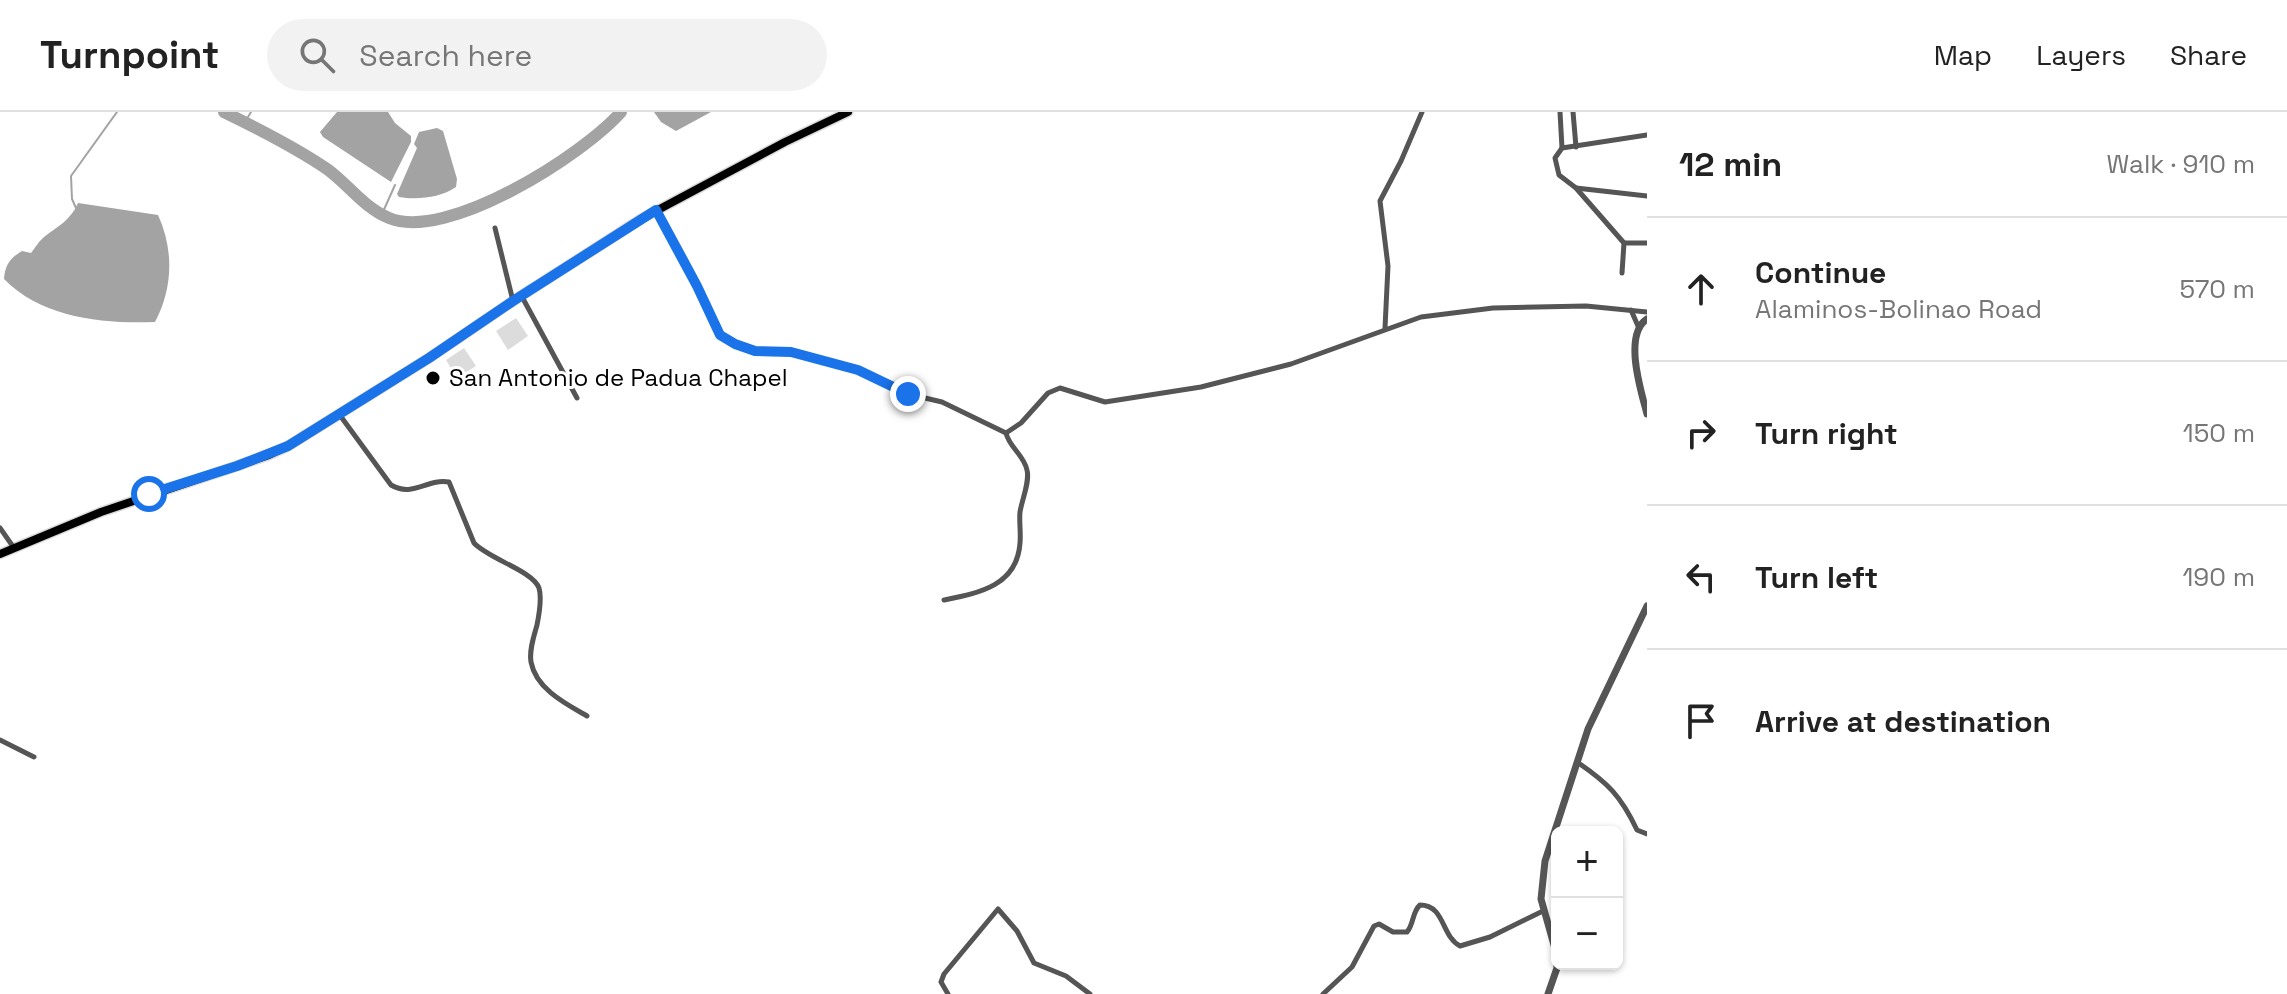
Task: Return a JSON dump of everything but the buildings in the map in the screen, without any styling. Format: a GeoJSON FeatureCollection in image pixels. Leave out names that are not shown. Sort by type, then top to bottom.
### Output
{"type":"FeatureCollection","features":[{"type":"Feature","properties":{"kind":"main road"},"geometry":{"type":"LineString","coordinates":[[0,554],[164,489],[269,455],[429,358],[656,210],[848,112]]}},
{"type":"Feature","properties":{"kind":"street"},"geometry":{"type":"LineString","coordinates":[[1385,328],[1388,266],[1380,201],[1422,112]]}},
{"type":"Feature","properties":{"kind":"street"},"geometry":{"type":"LineString","coordinates":[[1560,112],[1562,148],[1555,158],[1557,173],[1576,188],[1624,243],[1622,273]]}},
{"type":"Feature","properties":{"kind":"street"},"geometry":{"type":"LineString","coordinates":[[1573,112],[1576,147]]}},
{"type":"Feature","properties":{"kind":"street"},"geometry":{"type":"LineString","coordinates":[[1562,148],[1647,135]]}},
{"type":"Feature","properties":{"kind":"street"},"geometry":{"type":"LineString","coordinates":[[1576,188],[1647,196]]}},
{"type":"Feature","properties":{"kind":"street"},"geometry":{"type":"LineString","coordinates":[[656,210],[720,335],[726,341],[755,351],[791,352],[858,370],[908,394],[942,402],[1006,433],[1028,474],[1021,505],[1019,551],[1012,571],[985,590],[944,600]]}},
{"type":"Feature","properties":{"kind":"street"},"geometry":{"type":"LineString","coordinates":[[495,228],[517,298],[577,398]]}},
{"type":"Feature","properties":{"kind":"street"},"geometry":{"type":"LineString","coordinates":[[1624,243],[1647,243]]}},
{"type":"Feature","properties":{"kind":"street"},"geometry":{"type":"LineString","coordinates":[[1006,433],[1021,423],[1048,393],[1060,388],[1105,402],[1201,387],[1291,364],[1421,317],[1493,308],[1586,306],[1647,312]]}},
{"type":"Feature","properties":{"kind":"street"},"geometry":{"type":"LineString","coordinates":[[1631,310],[1638,326],[1636,363],[1647,414]]}},
{"type":"Feature","properties":{"kind":"street"},"geometry":{"type":"LineString","coordinates":[[1638,326],[1647,319]]}},
{"type":"Feature","properties":{"kind":"street"},"geometry":{"type":"LineString","coordinates":[[339,414],[391,485],[408,491],[439,481],[449,482],[474,543],[536,583],[540,598],[531,652],[534,670],[549,690],[587,716]]}},
{"type":"Feature","properties":{"kind":"street"},"geometry":{"type":"LineString","coordinates":[[0,528],[14,548]]}},
{"type":"Feature","properties":{"kind":"street"},"geometry":{"type":"LineString","coordinates":[[1548,994],[1555,978],[1557,959],[1543,911],[1541,888],[1545,861],[1588,729],[1647,606]]}},
{"type":"Feature","properties":{"kind":"street"},"geometry":{"type":"LineString","coordinates":[[0,740],[34,757]]}},
{"type":"Feature","properties":{"kind":"street"},"geometry":{"type":"LineString","coordinates":[[1577,762],[1601,778],[1628,809],[1637,830],[1647,834]]}},
{"type":"Feature","properties":{"kind":"street"},"geometry":{"type":"LineString","coordinates":[[1323,994],[1352,967],[1374,926],[1379,924],[1393,932],[1407,932],[1420,905],[1435,910],[1450,939],[1460,946],[1490,937],[1543,911]]}},
{"type":"Feature","properties":{"kind":"street"},"geometry":{"type":"LineString","coordinates":[[948,994],[941,982],[944,974],[998,909],[1017,931],[1034,963],[1066,976],[1090,994]]}},
{"type":"Feature","properties":{"kind":"shaded area"},"geometry":{"type":"Polygon","coordinates":[[[337,112],[388,112],[395,123],[411,136],[391,182],[323,137],[320,132],[337,112]]]}},
{"type":"Feature","properties":{"kind":"shaded area"},"geometry":{"type":"Polygon","coordinates":[[[654,112],[711,112],[676,131],[661,122],[654,112]]]}},
{"type":"Feature","properties":{"kind":"shaded area"},"geometry":{"type":"Polygon","coordinates":[[[437,128],[443,131],[457,179],[456,187],[428,197],[399,197],[397,194],[417,148],[414,144],[419,132],[437,128]]]}},
{"type":"Feature","properties":{"kind":"shaded area"},"geometry":{"type":"Polygon","coordinates":[[[78,203],[158,215],[167,242],[169,269],[165,296],[155,322],[115,322],[74,316],[36,302],[4,279],[11,259],[22,251],[31,253],[42,239],[68,219],[78,203]]]}},
{"type":"Feature","properties":{"kind":"shaded area"},"geometry":{"type":"Polygon","coordinates":[[[516,318],[528,336],[508,350],[496,331],[516,318]]]}},
{"type":"Feature","properties":{"kind":"shaded area"},"geometry":{"type":"Polygon","coordinates":[[[464,348],[476,366],[457,378],[446,360],[464,348]]]}},
{"type":"Feature","properties":{"kind":"waterway"},"geometry":{"type":"LineString","coordinates":[[76,208],[72,199],[71,176],[117,112]]}},
{"type":"Feature","properties":{"kind":"waterway"},"geometry":{"type":"LineString","coordinates":[[224,112],[315,161],[380,214],[414,222],[444,218],[512,190],[577,150],[621,112]]}},
{"type":"Feature","properties":{"kind":"waterway"},"geometry":{"type":"LineString","coordinates":[[245,122],[251,112]]}},
{"type":"Feature","properties":{"kind":"waterway"},"geometry":{"type":"LineString","coordinates":[[382,214],[395,185]]}},
{"type":"Feature","properties":{"kind":"place","name":"San Antonio de Padua Chapel"},"geometry":{"type":"Point","coordinates":[433,378]}},
{"type":"Feature","properties":{"kind":"route"},"geometry":{"type":"LineString","coordinates":[[149,494],[288,446],[656,210],[720,335],[726,341],[755,351],[791,352],[858,370],[908,394]]}}]}
